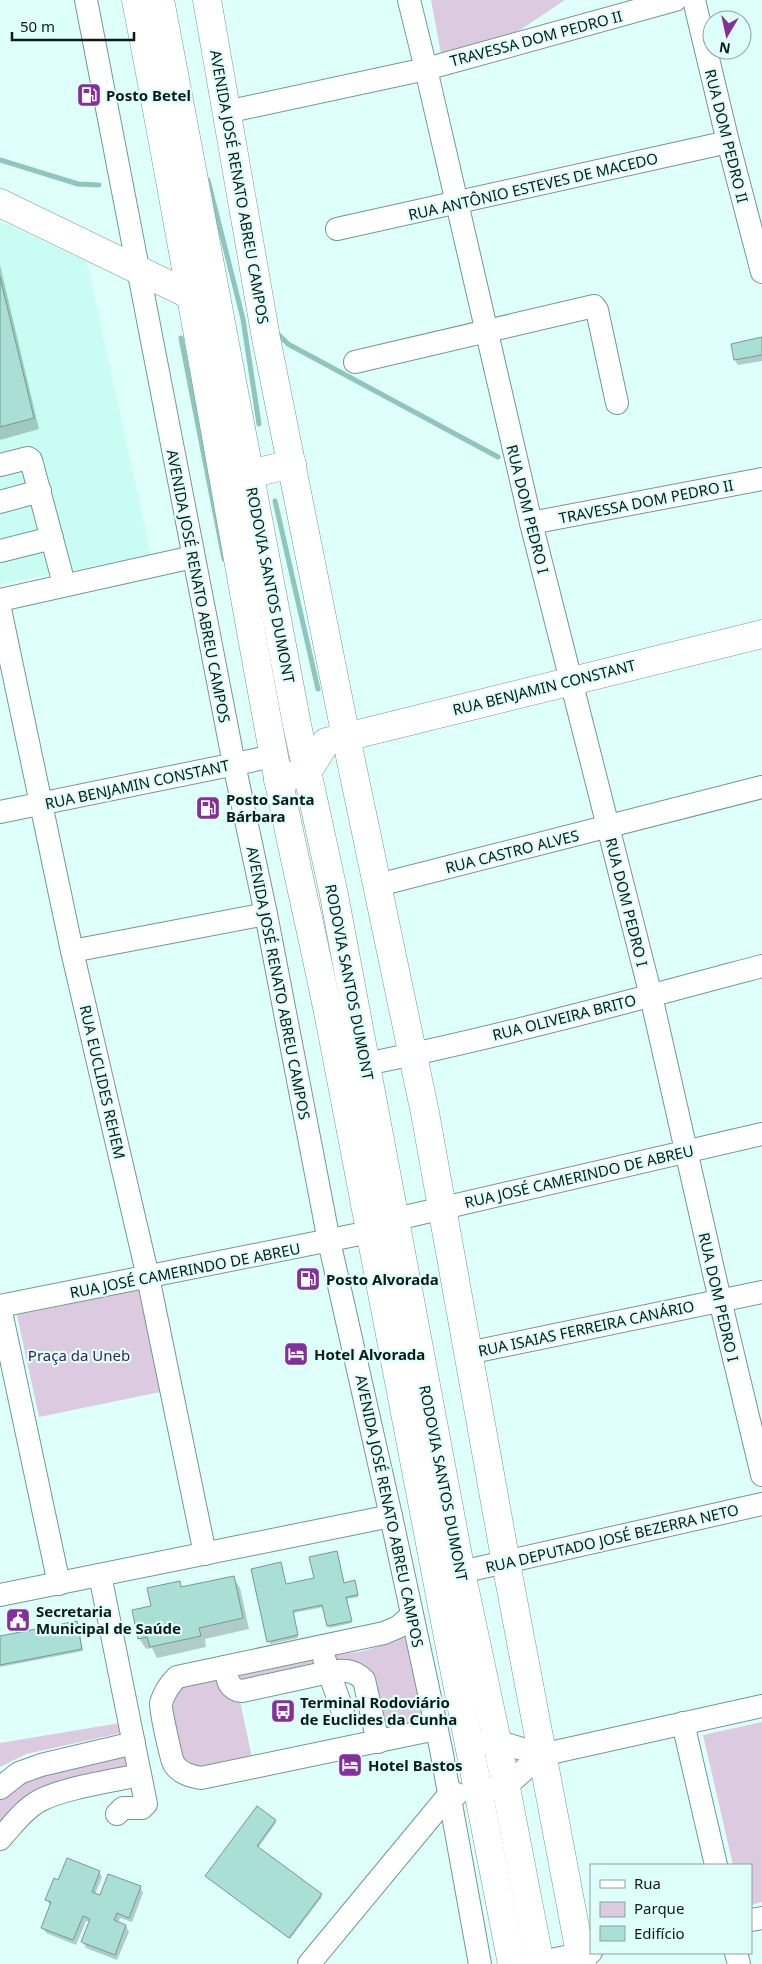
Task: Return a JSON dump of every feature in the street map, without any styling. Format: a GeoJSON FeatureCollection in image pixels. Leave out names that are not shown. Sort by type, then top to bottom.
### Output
{"type":"FeatureCollection","features":[{"type":"Feature","properties":{"kind":"main road","name":"RODOVIA SANTOS DUMONT"},"geometry":{"type":"LineString","coordinates":[[136,0],[274,755],[330,1019],[399,1387],[512,1964]]}},
{"type":"Feature","properties":{"kind":"main road","name":"RODOVIA SANTOS DUMONT"},"geometry":{"type":"LineString","coordinates":[[160,0],[297,725],[308,771],[366,1064],[461,1572],[497,1741],[540,1963]]}},
{"type":"Feature","properties":{"kind":"main road","name":"AVENIDA JOSÉ RENATO ABREU CAMPOS"},"geometry":{"type":"LineString","coordinates":[[207,0],[266,338],[292,464],[336,739],[378,885],[413,1054],[542,1755],[584,1957]]}},
{"type":"Feature","properties":{"kind":"main road"},"geometry":{"type":"LineString","coordinates":[[0,202],[190,296]]}},
{"type":"Feature","properties":{"kind":"main road"},"geometry":{"type":"LineString","coordinates":[[249,474],[292,464]]}},
{"type":"Feature","properties":{"kind":"main road","name":"RUA BENJAMIN CONSTANT"},"geometry":{"type":"LineString","coordinates":[[336,739],[762,634]]}},
{"type":"Feature","properties":{"kind":"main road"},"geometry":{"type":"LineString","coordinates":[[297,725],[336,739],[308,771]]}},
{"type":"Feature","properties":{"kind":"main road","name":"RUA BENJAMIN CONSTANT"},"geometry":{"type":"LineString","coordinates":[[297,725],[274,755],[308,771]]}},
{"type":"Feature","properties":{"kind":"street","name":"AVENIDA JOSÉ RENATO ABREU CAMPOS"},"geometry":{"type":"LineString","coordinates":[[86,0],[193,557],[266,914],[329,1241],[439,1739],[480,1964]]}},
{"type":"Feature","properties":{"kind":"street","name":"RUA DOM PEDRO I"},"geometry":{"type":"LineString","coordinates":[[408,0],[426,69],[531,523],[651,996],[685,1151],[762,1475]]}},
{"type":"Feature","properties":{"kind":"street","name":"TRAVESSA DOM PEDRO II"},"geometry":{"type":"LineString","coordinates":[[226,112],[426,69],[675,0]]}},
{"type":"Feature","properties":{"kind":"street","name":"RUA DOM PEDRO II"},"geometry":{"type":"LineString","coordinates":[[694,0],[762,272]]}},
{"type":"Feature","properties":{"kind":"street","name":"RUA ANTÔNIO ESTEVES DE MACEDO"},"geometry":{"type":"LineString","coordinates":[[337,229],[457,204],[728,142]]}},
{"type":"Feature","properties":{"kind":"street"},"geometry":{"type":"LineString","coordinates":[[355,362],[594,306],[597,310],[617,403]]}},
{"type":"Feature","properties":{"kind":"street"},"geometry":{"type":"LineString","coordinates":[[0,465],[30,458],[64,584]]}},
{"type":"Feature","properties":{"kind":"street","name":"TRAVESSA DOM PEDRO II"},"geometry":{"type":"LineString","coordinates":[[531,523],[762,479]]}},
{"type":"Feature","properties":{"kind":"street"},"geometry":{"type":"LineString","coordinates":[[0,502],[40,491]]}},
{"type":"Feature","properties":{"kind":"street"},"geometry":{"type":"LineString","coordinates":[[0,551],[52,538]]}},
{"type":"Feature","properties":{"kind":"street"},"geometry":{"type":"LineString","coordinates":[[0,600],[64,584],[193,557]]}},
{"type":"Feature","properties":{"kind":"street","name":"RUA EUCLIDES REHEM"},"geometry":{"type":"LineString","coordinates":[[0,609],[72,951],[148,1277],[205,1554]]}},
{"type":"Feature","properties":{"kind":"street","name":"RUA BENJAMIN CONSTANT"},"geometry":{"type":"LineString","coordinates":[[0,812],[274,755]]}},
{"type":"Feature","properties":{"kind":"street","name":"RUA CASTRO ALVES"},"geometry":{"type":"LineString","coordinates":[[378,885],[762,787]]}},
{"type":"Feature","properties":{"kind":"street"},"geometry":{"type":"LineString","coordinates":[[72,951],[266,914]]}},
{"type":"Feature","properties":{"kind":"street","name":"RUA OLIVEIRA BRITO"},"geometry":{"type":"LineString","coordinates":[[366,1064],[651,996],[762,966]]}},
{"type":"Feature","properties":{"kind":"street","name":"RUA JOSÉ CAMERINDO DE ABREU"},"geometry":{"type":"LineString","coordinates":[[396,1219],[762,1134]]}},
{"type":"Feature","properties":{"kind":"street","name":"RUA JOSÉ CAMERINDO DE ABREU"},"geometry":{"type":"LineString","coordinates":[[0,1306],[370,1232]]}},
{"type":"Feature","properties":{"kind":"street","name":"RUA ISAIAS FERREIRA CANÁRIO"},"geometry":{"type":"LineString","coordinates":[[468,1353],[762,1292]]}},
{"type":"Feature","properties":{"kind":"street"},"geometry":{"type":"LineString","coordinates":[[0,1306],[59,1584]]}},
{"type":"Feature","properties":{"kind":"street"},"geometry":{"type":"LineString","coordinates":[[364,1395],[399,1387]]}},
{"type":"Feature","properties":{"kind":"street","name":"RUA DEPUTADO JOSÉ BEZERRA NETO"},"geometry":{"type":"LineString","coordinates":[[461,1572],[762,1504]]}},
{"type":"Feature","properties":{"kind":"street"},"geometry":{"type":"LineString","coordinates":[[0,1595],[391,1516]]}},
{"type":"Feature","properties":{"kind":"street"},"geometry":{"type":"LineString","coordinates":[[100,1575],[146,1804],[142,1808],[123,1808],[117,1814]]}},
{"type":"Feature","properties":{"kind":"street"},"geometry":{"type":"LineString","coordinates":[[412,1615],[398,1627],[384,1633],[177,1677],[164,1695],[160,1706],[174,1764],[190,1776],[201,1778],[378,1742],[439,1739],[469,1746],[497,1741],[542,1755]]}},
{"type":"Feature","properties":{"kind":"street"},"geometry":{"type":"LineString","coordinates":[[320,1648],[343,1712]]}},
{"type":"Feature","properties":{"kind":"street"},"geometry":{"type":"LineString","coordinates":[[225,1667],[229,1684],[237,1691],[329,1672],[351,1671],[364,1680],[378,1742]]}},
{"type":"Feature","properties":{"kind":"street"},"geometry":{"type":"LineString","coordinates":[[309,1964],[448,1796],[505,1787],[542,1755],[762,1706]]}},
{"type":"Feature","properties":{"kind":"street"},"geometry":{"type":"LineString","coordinates":[[683,1723],[716,1864]]}},
{"type":"Feature","properties":{"kind":"street"},"geometry":{"type":"LineString","coordinates":[[0,1788],[19,1773],[41,1764],[134,1742]]}},
{"type":"Feature","properties":{"kind":"street"},"geometry":{"type":"LineString","coordinates":[[0,1839],[22,1814],[39,1801],[60,1793],[140,1775]]}},
{"type":"Feature","properties":{"kind":"street"},"geometry":{"type":"LineString","coordinates":[[540,1963],[584,1957]]}},
{"type":"Feature","properties":{"kind":"shaded area"},"geometry":{"type":"Polygon","coordinates":[[[0,221],[87,262],[151,555],[0,584],[0,221]]]}},
{"type":"Feature","properties":{"kind":"green space"},"geometry":{"type":"Polygon","coordinates":[[[431,0],[565,0],[499,44],[442,59],[431,0]]]}},
{"type":"Feature","properties":{"kind":"green space","name":"Praça da Uneb"},"geometry":{"type":"Polygon","coordinates":[[[143,1289],[165,1391],[39,1417],[17,1315],[143,1289]]]}},
{"type":"Feature","properties":{"kind":"green space"},"geometry":{"type":"Polygon","coordinates":[[[403,1635],[407,1637],[424,1721],[385,1731],[373,1678],[336,1666],[334,1655],[370,1649],[403,1635]]]}},
{"type":"Feature","properties":{"kind":"green space"},"geometry":{"type":"Polygon","coordinates":[[[312,1659],[316,1665],[245,1684],[239,1679],[241,1674],[312,1659]]]}},
{"type":"Feature","properties":{"kind":"green space"},"geometry":{"type":"Polygon","coordinates":[[[214,1680],[240,1701],[252,1758],[196,1768],[182,1758],[170,1699],[175,1688],[214,1680]]]}},
{"type":"Feature","properties":{"kind":"green space"},"geometry":{"type":"Polygon","coordinates":[[[762,1722],[762,1902],[752,1905],[752,1864],[733,1864],[703,1735],[762,1722]]]}},
{"type":"Feature","properties":{"kind":"green space"},"geometry":{"type":"Polygon","coordinates":[[[120,1723],[121,1733],[26,1754],[0,1767],[0,1743],[120,1723]]]}},
{"type":"Feature","properties":{"kind":"green space"},"geometry":{"type":"Polygon","coordinates":[[[121,1751],[128,1760],[127,1768],[0,1825],[0,1796],[34,1775],[121,1751]]]}},
{"type":"Feature","properties":{"kind":"building"},"geometry":{"type":"Polygon","coordinates":[[[0,277],[34,418],[0,427],[0,277]]]}},
{"type":"Feature","properties":{"kind":"building"},"geometry":{"type":"Polygon","coordinates":[[[762,337],[762,355],[734,360],[731,344],[762,337]]]}},
{"type":"Feature","properties":{"kind":"building"},"geometry":{"type":"Polygon","coordinates":[[[337,1551],[344,1583],[355,1580],[358,1595],[346,1597],[352,1621],[327,1626],[322,1605],[293,1611],[298,1635],[267,1642],[251,1569],[281,1562],[286,1584],[314,1578],[309,1557],[337,1551]]]}},
{"type":"Feature","properties":{"kind":"building"},"geometry":{"type":"Polygon","coordinates":[[[234,1576],[243,1618],[199,1628],[201,1636],[150,1647],[147,1637],[138,1639],[132,1610],[151,1606],[147,1588],[180,1581],[181,1587],[234,1576]]]}},
{"type":"Feature","properties":{"kind":"building"},"geometry":{"type":"Polygon","coordinates":[[[77,1621],[82,1649],[0,1665],[0,1636],[77,1621]]]}},
{"type":"Feature","properties":{"kind":"building"},"geometry":{"type":"Polygon","coordinates":[[[257,1806],[276,1820],[257,1846],[322,1894],[289,1938],[205,1876],[257,1806]]]}},
{"type":"Feature","properties":{"kind":"building"},"geometry":{"type":"Polygon","coordinates":[[[67,1858],[100,1871],[92,1892],[100,1895],[108,1874],[141,1886],[129,1918],[117,1913],[114,1920],[126,1925],[115,1955],[81,1942],[90,1919],[83,1916],[73,1940],[41,1928],[51,1902],[45,1900],[54,1878],[58,1880],[67,1858]]]}},
{"type":"Feature","properties":{"kind":"waterway"},"geometry":{"type":"LineString","coordinates":[[0,160],[78,184],[99,185]]}},
{"type":"Feature","properties":{"kind":"waterway"},"geometry":{"type":"LineString","coordinates":[[208,180],[243,319],[259,424]]}},
{"type":"Feature","properties":{"kind":"waterway"},"geometry":{"type":"LineString","coordinates":[[279,335],[288,344],[498,457]]}},
{"type":"Feature","properties":{"kind":"waterway"},"geometry":{"type":"LineString","coordinates":[[181,338],[224,559]]}},
{"type":"Feature","properties":{"kind":"waterway"},"geometry":{"type":"LineString","coordinates":[[275,501],[318,689]]}},
{"type":"Feature","properties":{"kind":"place","name":"Posto Betel"},"geometry":{"type":"Point","coordinates":[89,95]}},
{"type":"Feature","properties":{"kind":"place","name":"Posto Santa Bárbara"},"geometry":{"type":"Point","coordinates":[208,808]}},
{"type":"Feature","properties":{"kind":"place","name":"Posto Alvorada"},"geometry":{"type":"Point","coordinates":[308,1279]}},
{"type":"Feature","properties":{"kind":"place","name":"Hotel Alvorada"},"geometry":{"type":"Point","coordinates":[296,1354]}},
{"type":"Feature","properties":{"kind":"place","name":"Secretaria Municipal de Saúde"},"geometry":{"type":"Point","coordinates":[18,1620]}},
{"type":"Feature","properties":{"kind":"place","name":"Terminal Rodoviário de Euclides da Cunha"},"geometry":{"type":"Point","coordinates":[283,1711]}},
{"type":"Feature","properties":{"kind":"place","name":"Hotel Bastos"},"geometry":{"type":"Point","coordinates":[350,1765]}}]}
